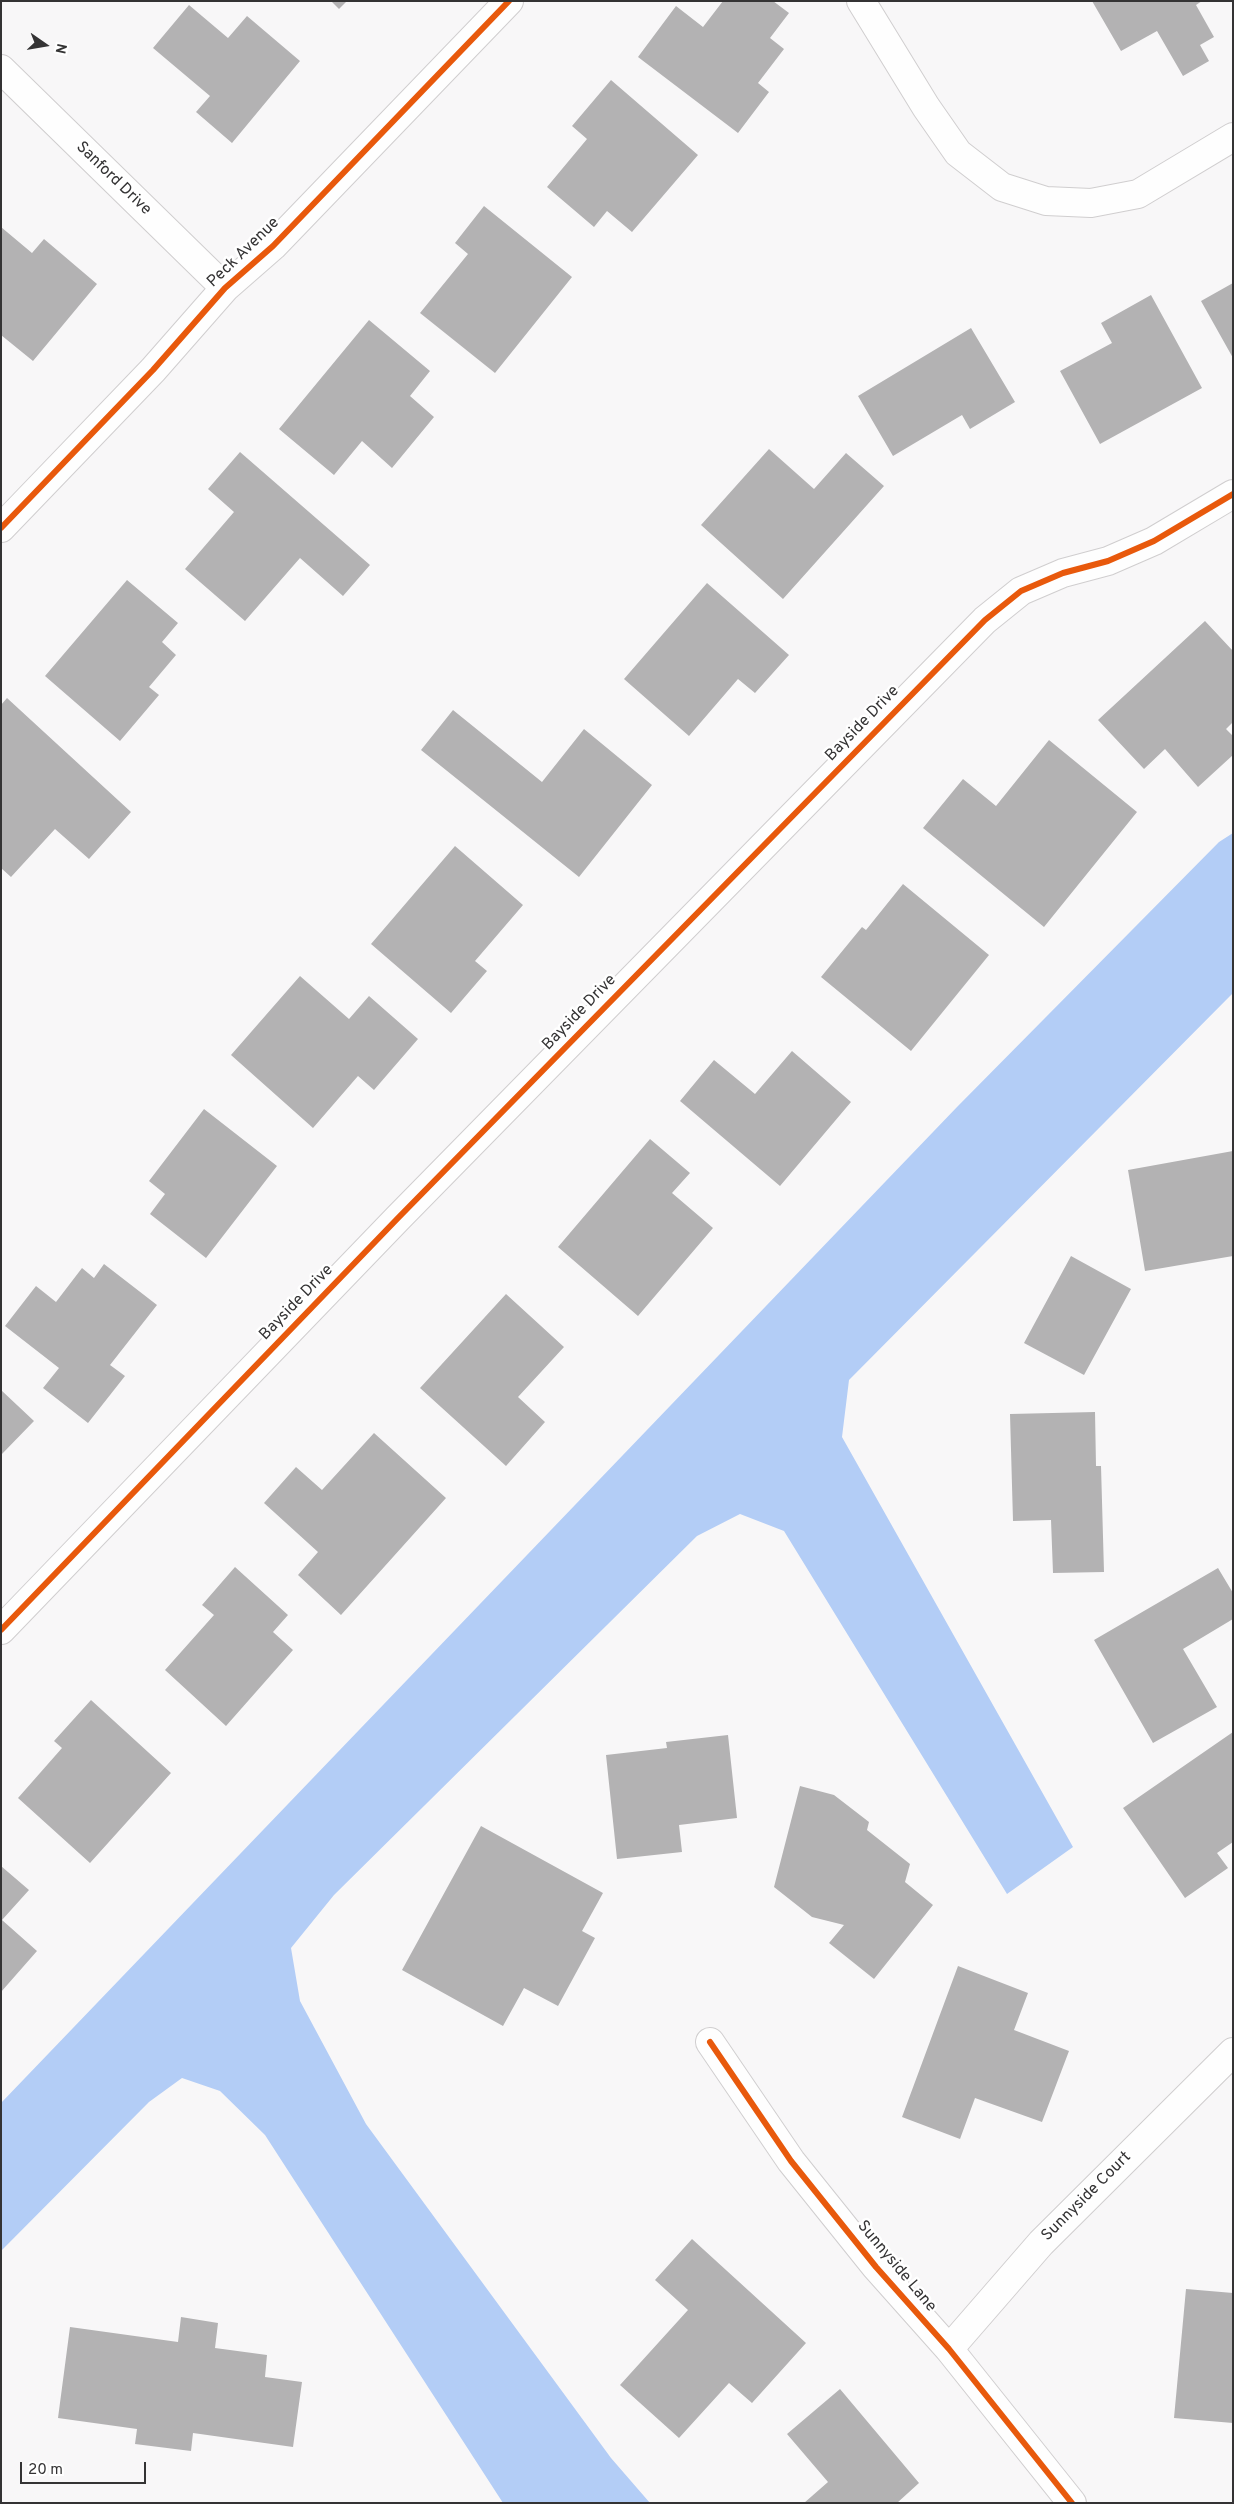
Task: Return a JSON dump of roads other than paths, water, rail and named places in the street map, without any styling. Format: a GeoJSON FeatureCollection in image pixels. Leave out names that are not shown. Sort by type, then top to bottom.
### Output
{"type":"FeatureCollection","features":[{"type":"Feature","properties":{"kind":"street","name":"Peck Avenue"},"geometry":{"type":"LineString","coordinates":[[1,528],[153,370],[225,288],[272,246],[509,1]]}},
{"type":"Feature","properties":{"kind":"street"},"geometry":{"type":"LineString","coordinates":[[861,1],[926,107],[958,153],[1002,187],[1046,201],[1091,203],[1138,194],[1233,137]]}},
{"type":"Feature","properties":{"kind":"street","name":"Sanford Drive"},"geometry":{"type":"LineString","coordinates":[[1,69],[225,288]]}},
{"type":"Feature","properties":{"kind":"street","name":"Bayside Drive"},"geometry":{"type":"LineString","coordinates":[[1,1630],[398,1218],[985,620],[1021,591],[1062,573],[1108,561],[1154,541],[1233,494]]}},
{"type":"Feature","properties":{"kind":"street","name":"Sunnyside Lane"},"geometry":{"type":"LineString","coordinates":[[710,2042],[791,2161],[876,2267],[949,2349],[1072,2503]]}},
{"type":"Feature","properties":{"kind":"street","name":"Sunnyside Court"},"geometry":{"type":"LineString","coordinates":[[949,2349],[1041,2243],[1233,2052]]}},
{"type":"Feature","properties":{"kind":"water"},"geometry":{"type":"Polygon","coordinates":[[[1233,833],[1233,993],[849,1380],[842,1437],[1073,1847],[1007,1894],[784,1531],[740,1514],[697,1536],[334,1895],[291,1948],[300,2001],[366,2124],[611,2458],[650,2503],[503,2503],[265,2135],[220,2091],[182,2078],[149,2102],[1,2251],[1,2103],[957,1107],[1219,842],[1233,833]]]}}]}
